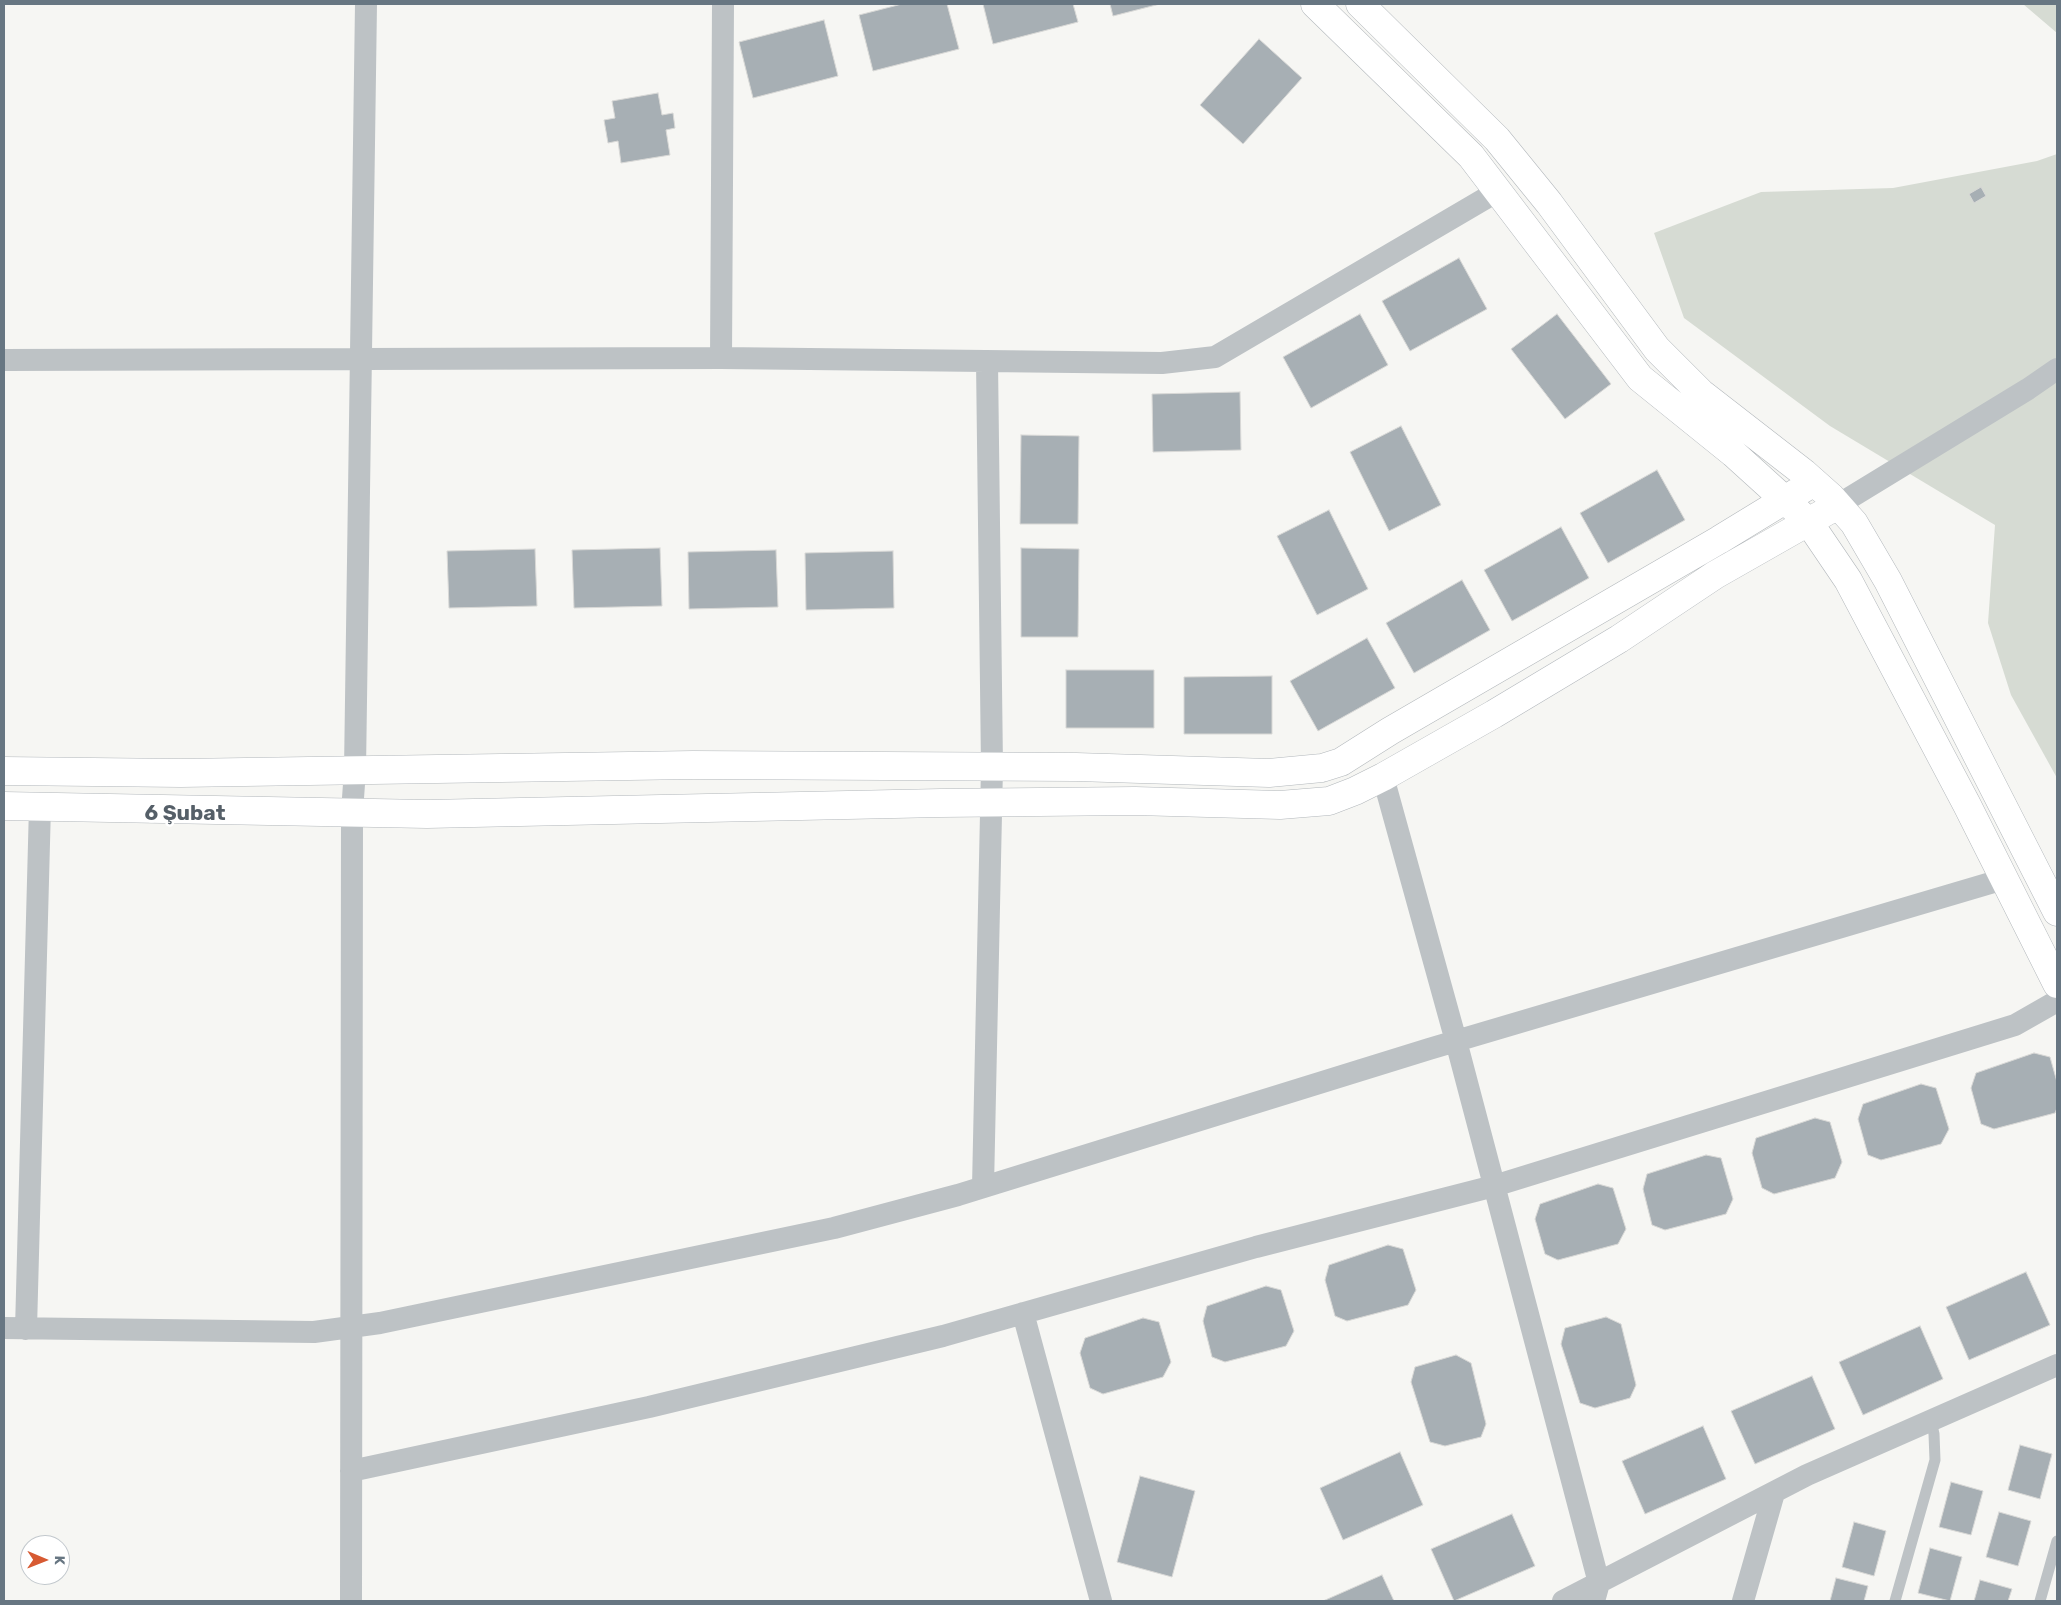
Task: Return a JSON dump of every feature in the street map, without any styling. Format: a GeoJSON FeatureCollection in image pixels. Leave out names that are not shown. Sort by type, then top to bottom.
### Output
{"type":"FeatureCollection","features":[{"type":"Feature","properties":{"kind":"street"},"geometry":{"type":"LineString","coordinates":[[351,1601],[352,812],[355,770],[366,4]]}},
{"type":"Feature","properties":{"kind":"street"},"geometry":{"type":"LineString","coordinates":[[721,358],[723,4]]}},
{"type":"Feature","properties":{"kind":"street"},"geometry":{"type":"LineString","coordinates":[[1315,4],[1470,156],[1640,378],[1733,453],[1783,501],[1808,521],[1848,580],[2057,984]]}},
{"type":"Feature","properties":{"kind":"street"},"geometry":{"type":"LineString","coordinates":[[1360,4],[1497,139],[1549,202],[1657,349],[1701,393],[1814,482],[1854,523],[1888,581],[2057,912]]}},
{"type":"Feature","properties":{"kind":"street"},"geometry":{"type":"LineString","coordinates":[[4,360],[721,358],[1162,363],[1215,357],[1498,191]]}},
{"type":"Feature","properties":{"kind":"street"},"geometry":{"type":"LineString","coordinates":[[983,1187],[992,767],[987,361]]}},
{"type":"Feature","properties":{"kind":"street"},"geometry":{"type":"LineString","coordinates":[[4,806],[437,813],[1135,801],[1280,804],[1328,801],[1384,777],[1494,714],[1619,639],[1715,575],[1838,505],[2020,394],[2057,369]]}},
{"type":"Feature","properties":{"kind":"street"},"geometry":{"type":"LineString","coordinates":[[4,771],[181,773],[693,765],[1076,767],[1269,772],[1322,768],[1341,762],[1390,731],[1719,540],[1814,482]]}},
{"type":"Feature","properties":{"kind":"street"},"geometry":{"type":"LineString","coordinates":[[1384,777],[1494,1186],[1596,1592]]}},
{"type":"Feature","properties":{"kind":"street"},"geometry":{"type":"LineString","coordinates":[[26,1329],[40,806]]}},
{"type":"Feature","properties":{"kind":"street"},"geometry":{"type":"LineString","coordinates":[[4,1328],[314,1332],[380,1323],[834,1228],[983,1187],[1456,1041],[2004,879]]}},
{"type":"Feature","properties":{"kind":"street"},"geometry":{"type":"LineString","coordinates":[[351,1471],[649,1406],[943,1336],[1256,1247],[1494,1186],[2015,1025],[2057,1001]]}},
{"type":"Feature","properties":{"kind":"street"},"geometry":{"type":"LineString","coordinates":[[1023,1313],[1101,1601]]}},
{"type":"Feature","properties":{"kind":"street"},"geometry":{"type":"LineString","coordinates":[[1564,1601],[1596,1592],[1808,1475],[2057,1365]]}},
{"type":"Feature","properties":{"kind":"street"},"geometry":{"type":"LineString","coordinates":[[1743,1601],[1774,1493]]}},
{"type":"Feature","properties":{"kind":"lane"},"geometry":{"type":"LineString","coordinates":[[1895,1601],[1935,1460],[1936,1447],[1931,1421]]}},
{"type":"Feature","properties":{"kind":"lane"},"geometry":{"type":"LineString","coordinates":[[2040,1601],[2057,1541]]}},
{"type":"Feature","properties":{"kind":"shaded area"},"geometry":{"type":"Polygon","coordinates":[[[2023,4],[2057,4],[2057,33],[2023,4]]]}},
{"type":"Feature","properties":{"kind":"shaded area"},"geometry":{"type":"Polygon","coordinates":[[[2057,154],[2057,778],[2011,695],[1988,623],[1995,525],[1830,426],[1684,318],[1654,233],[1761,192],[1893,188],[2037,161],[2057,154]]]}},
{"type":"Feature","properties":{"kind":"building"},"geometry":{"type":"Polygon","coordinates":[[[902,4],[947,4],[959,49],[873,71],[859,15],[902,4]]]}},
{"type":"Feature","properties":{"kind":"building"},"geometry":{"type":"Polygon","coordinates":[[[983,4],[1073,4],[1078,22],[993,44],[983,4]]]}},
{"type":"Feature","properties":{"kind":"building"},"geometry":{"type":"Polygon","coordinates":[[[1110,4],[1160,4],[1113,16],[1110,4]]]}},
{"type":"Feature","properties":{"kind":"building"},"geometry":{"type":"Polygon","coordinates":[[[824,20],[838,76],[753,98],[739,42],[824,20]]]}},
{"type":"Feature","properties":{"kind":"building"},"geometry":{"type":"Polygon","coordinates":[[[1259,39],[1302,78],[1243,144],[1200,105],[1259,39]]]}},
{"type":"Feature","properties":{"kind":"building"},"geometry":{"type":"Polygon","coordinates":[[[658,93],[662,115],[673,113],[675,128],[666,130],[670,155],[621,163],[618,141],[608,143],[604,120],[615,118],[612,101],[658,93]]]}},
{"type":"Feature","properties":{"kind":"building"},"geometry":{"type":"Polygon","coordinates":[[[1981,187],[1986,196],[1974,203],[1969,194],[1981,187]]]}},
{"type":"Feature","properties":{"kind":"building"},"geometry":{"type":"Polygon","coordinates":[[[1459,258],[1487,309],[1410,351],[1382,301],[1459,258]]]}},
{"type":"Feature","properties":{"kind":"building"},"geometry":{"type":"Polygon","coordinates":[[[1360,314],[1388,365],[1311,408],[1283,357],[1360,314]]]}},
{"type":"Feature","properties":{"kind":"building"},"geometry":{"type":"Polygon","coordinates":[[[1557,314],[1611,384],[1565,419],[1511,349],[1557,314]]]}},
{"type":"Feature","properties":{"kind":"building"},"geometry":{"type":"Polygon","coordinates":[[[1240,392],[1241,450],[1153,452],[1152,394],[1240,392]]]}},
{"type":"Feature","properties":{"kind":"building"},"geometry":{"type":"Polygon","coordinates":[[[1401,426],[1441,505],[1389,531],[1350,452],[1401,426]]]}},
{"type":"Feature","properties":{"kind":"building"},"geometry":{"type":"Polygon","coordinates":[[[1021,435],[1079,436],[1078,524],[1020,524],[1021,435]]]}},
{"type":"Feature","properties":{"kind":"building"},"geometry":{"type":"Polygon","coordinates":[[[1657,470],[1685,520],[1608,563],[1580,513],[1657,470]]]}},
{"type":"Feature","properties":{"kind":"building"},"geometry":{"type":"Polygon","coordinates":[[[1329,510],[1368,589],[1317,615],[1277,536],[1329,510]]]}},
{"type":"Feature","properties":{"kind":"building"},"geometry":{"type":"Polygon","coordinates":[[[1561,527],[1589,578],[1512,621],[1484,570],[1561,527]]]}},
{"type":"Feature","properties":{"kind":"building"},"geometry":{"type":"Polygon","coordinates":[[[660,548],[662,606],[574,608],[572,550],[660,548]]]}},
{"type":"Feature","properties":{"kind":"building"},"geometry":{"type":"Polygon","coordinates":[[[1021,548],[1079,549],[1078,637],[1021,637],[1021,548]]]}},
{"type":"Feature","properties":{"kind":"building"},"geometry":{"type":"Polygon","coordinates":[[[535,549],[537,606],[449,608],[447,551],[535,549]]]}},
{"type":"Feature","properties":{"kind":"building"},"geometry":{"type":"Polygon","coordinates":[[[776,550],[778,607],[689,609],[688,552],[776,550]]]}},
{"type":"Feature","properties":{"kind":"building"},"geometry":{"type":"Polygon","coordinates":[[[893,551],[894,608],[806,610],[805,553],[893,551]]]}},
{"type":"Feature","properties":{"kind":"building"},"geometry":{"type":"Polygon","coordinates":[[[1462,580],[1490,630],[1414,673],[1386,623],[1462,580]]]}},
{"type":"Feature","properties":{"kind":"building"},"geometry":{"type":"Polygon","coordinates":[[[1367,638],[1395,688],[1318,731],[1290,681],[1367,638]]]}},
{"type":"Feature","properties":{"kind":"building"},"geometry":{"type":"Polygon","coordinates":[[[1066,670],[1154,670],[1154,728],[1066,728],[1066,670]]]}},
{"type":"Feature","properties":{"kind":"building"},"geometry":{"type":"Polygon","coordinates":[[[1272,676],[1272,734],[1184,734],[1184,677],[1272,676]]]}},
{"type":"Feature","properties":{"kind":"building"},"geometry":{"type":"Polygon","coordinates":[[[2034,1053],[2050,1057],[2057,1082],[2057,1108],[2055,1113],[1994,1129],[1981,1124],[1971,1088],[1976,1073],[2034,1053]]]}},
{"type":"Feature","properties":{"kind":"building"},"geometry":{"type":"Polygon","coordinates":[[[1921,1084],[1936,1088],[1949,1129],[1941,1144],[1881,1160],[1868,1155],[1858,1119],[1863,1104],[1921,1084]]]}},
{"type":"Feature","properties":{"kind":"building"},"geometry":{"type":"Polygon","coordinates":[[[1815,1118],[1830,1122],[1842,1162],[1835,1178],[1774,1194],[1762,1188],[1752,1153],[1756,1138],[1815,1118]]]}},
{"type":"Feature","properties":{"kind":"building"},"geometry":{"type":"Polygon","coordinates":[[[1706,1155],[1721,1158],[1733,1199],[1726,1214],[1665,1230],[1652,1225],[1643,1189],[1647,1174],[1706,1155]]]}},
{"type":"Feature","properties":{"kind":"building"},"geometry":{"type":"Polygon","coordinates":[[[1598,1184],[1613,1188],[1626,1229],[1618,1244],[1558,1260],[1545,1254],[1535,1219],[1540,1204],[1598,1184]]]}},
{"type":"Feature","properties":{"kind":"building"},"geometry":{"type":"Polygon","coordinates":[[[1388,1245],[1403,1249],[1416,1290],[1408,1305],[1347,1321],[1335,1316],[1325,1280],[1329,1265],[1388,1245]]]}},
{"type":"Feature","properties":{"kind":"building"},"geometry":{"type":"Polygon","coordinates":[[[2026,1272],[2050,1325],[1969,1360],[1946,1307],[2026,1272]]]}},
{"type":"Feature","properties":{"kind":"building"},"geometry":{"type":"Polygon","coordinates":[[[1266,1286],[1281,1290],[1294,1331],[1286,1346],[1225,1362],[1212,1357],[1203,1321],[1207,1306],[1266,1286]]]}},
{"type":"Feature","properties":{"kind":"building"},"geometry":{"type":"Polygon","coordinates":[[[1606,1317],[1621,1324],[1636,1385],[1630,1398],[1595,1408],[1580,1403],[1561,1344],[1565,1328],[1606,1317]]]}},
{"type":"Feature","properties":{"kind":"building"},"geometry":{"type":"Polygon","coordinates":[[[1143,1318],[1159,1322],[1171,1362],[1163,1377],[1103,1394],[1090,1388],[1080,1353],[1085,1338],[1143,1318]]]}},
{"type":"Feature","properties":{"kind":"building"},"geometry":{"type":"Polygon","coordinates":[[[1920,1326],[1943,1379],[1863,1415],[1839,1362],[1920,1326]]]}},
{"type":"Feature","properties":{"kind":"building"},"geometry":{"type":"Polygon","coordinates":[[[1456,1355],[1471,1363],[1486,1424],[1481,1437],[1445,1446],[1430,1442],[1411,1382],[1415,1367],[1456,1355]]]}},
{"type":"Feature","properties":{"kind":"building"},"geometry":{"type":"Polygon","coordinates":[[[1812,1376],[1835,1429],[1755,1464],[1731,1411],[1812,1376]]]}},
{"type":"Feature","properties":{"kind":"building"},"geometry":{"type":"Polygon","coordinates":[[[1703,1426],[1726,1479],[1645,1514],[1622,1461],[1703,1426]]]}},
{"type":"Feature","properties":{"kind":"building"},"geometry":{"type":"Polygon","coordinates":[[[2020,1445],[2052,1454],[2040,1499],[2008,1490],[2020,1445]]]}},
{"type":"Feature","properties":{"kind":"building"},"geometry":{"type":"Polygon","coordinates":[[[1400,1452],[1423,1505],[1343,1540],[1320,1488],[1400,1452]]]}},
{"type":"Feature","properties":{"kind":"building"},"geometry":{"type":"Polygon","coordinates":[[[1140,1476],[1195,1491],[1172,1577],[1117,1562],[1140,1476]]]}},
{"type":"Feature","properties":{"kind":"building"},"geometry":{"type":"Polygon","coordinates":[[[1951,1482],[1983,1491],[1971,1535],[1939,1527],[1951,1482]]]}},
{"type":"Feature","properties":{"kind":"building"},"geometry":{"type":"Polygon","coordinates":[[[1999,1512],[2031,1521],[2018,1566],[1986,1557],[1999,1512]]]}},
{"type":"Feature","properties":{"kind":"building"},"geometry":{"type":"Polygon","coordinates":[[[1512,1514],[1535,1566],[1454,1601],[1431,1549],[1512,1514]]]}},
{"type":"Feature","properties":{"kind":"building"},"geometry":{"type":"Polygon","coordinates":[[[1854,1522],[1886,1531],[1874,1576],[1842,1567],[1854,1522]]]}},
{"type":"Feature","properties":{"kind":"building"},"geometry":{"type":"Polygon","coordinates":[[[1930,1548],[1962,1557],[1950,1601],[1918,1593],[1930,1548]]]}},
{"type":"Feature","properties":{"kind":"building"},"geometry":{"type":"Polygon","coordinates":[[[1382,1575],[1394,1601],[1323,1601],[1382,1575]]]}},
{"type":"Feature","properties":{"kind":"building"},"geometry":{"type":"Polygon","coordinates":[[[1836,1578],[1868,1586],[1864,1601],[1830,1601],[1836,1578]]]}},
{"type":"Feature","properties":{"kind":"building"},"geometry":{"type":"Polygon","coordinates":[[[1980,1580],[2012,1589],[2008,1601],[1974,1601],[1980,1580]]]}},
{"type":"Feature","properties":{"kind":"district","name":"6 Şubat"},"geometry":{"type":"Point","coordinates":[185,814]}}]}
